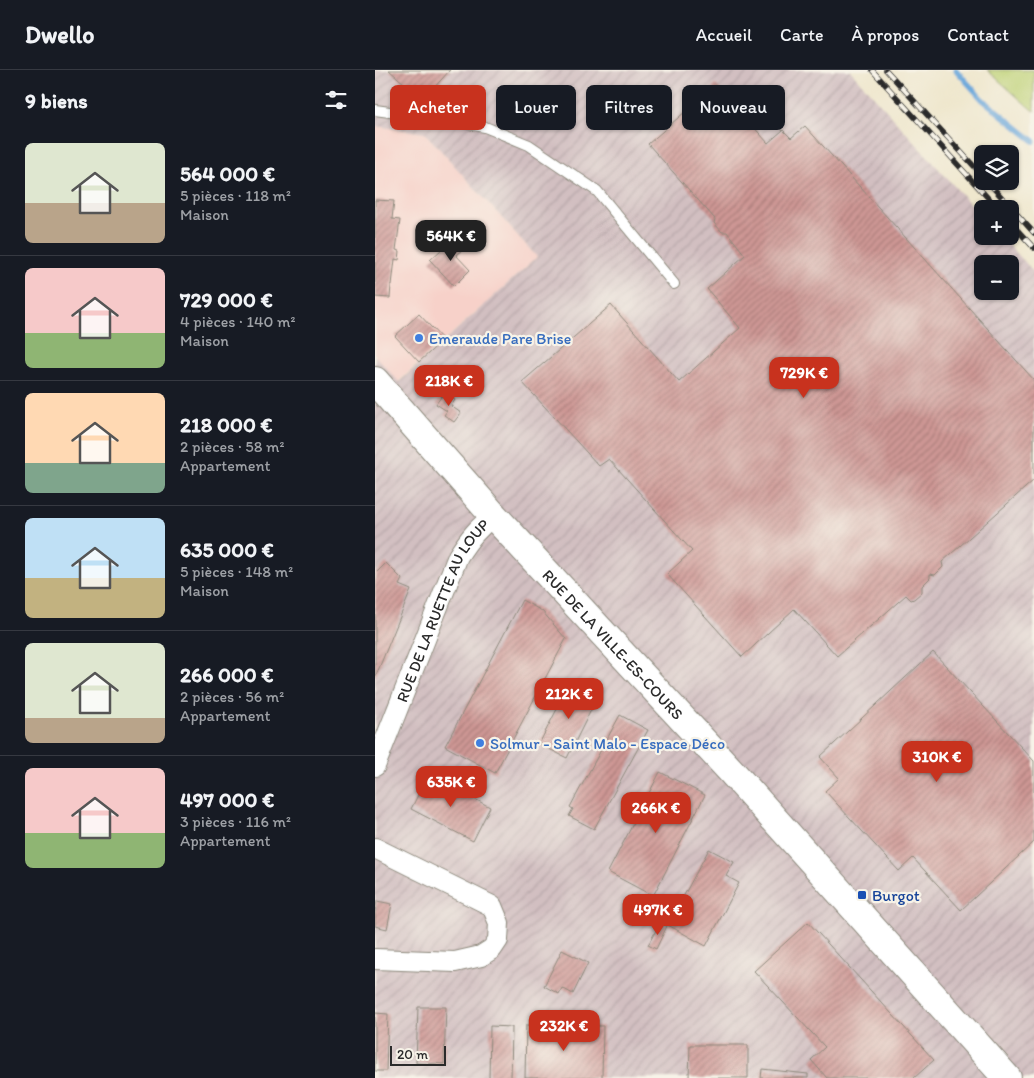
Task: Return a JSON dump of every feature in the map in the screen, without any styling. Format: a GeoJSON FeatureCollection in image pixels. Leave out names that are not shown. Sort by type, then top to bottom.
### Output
{"type":"FeatureCollection","features":[{"type":"Feature","properties":{"kind":"street","name":"RUE DE LA VILLE-ES-COURS"},"geometry":{"type":"LineString","coordinates":[[377,385],[737,778],[1007,1078]]}},
{"type":"Feature","properties":{"kind":"street","name":"RUE DE LA RUETTE AU LOUP"},"geometry":{"type":"LineString","coordinates":[[375,766],[458,556],[470,537],[485,522],[495,516]]}},
{"type":"Feature","properties":{"kind":"street"},"geometry":{"type":"LineString","coordinates":[[375,848],[492,906],[499,923],[498,940],[492,949],[481,956],[455,962],[375,959]]}},
{"type":"Feature","properties":{"kind":"lane"},"geometry":{"type":"LineString","coordinates":[[375,110],[485,127],[529,145],[597,191],[674,284]]}},
{"type":"Feature","properties":{"kind":"shaded area"},"geometry":{"type":"Polygon","coordinates":[[[375,70],[850,70],[974,208],[974,245],[1009,245],[1018,255],[974,255],[974,300],[1019,300],[1019,256],[1034,272],[1034,1078],[375,1078],[375,356],[399,382],[537,257],[425,133],[404,130],[486,130],[486,85],[390,85],[390,128],[375,126],[375,70]]]}},
{"type":"Feature","properties":{"kind":"shaded area"},"geometry":{"type":"Polygon","coordinates":[[[375,126],[390,128],[390,130],[425,133],[537,257],[398,382],[375,356],[375,126]]]}},
{"type":"Feature","properties":{"kind":"green space"},"geometry":{"type":"Polygon","coordinates":[[[987,70],[1034,70],[1034,112],[1031,109],[987,70]]]}},
{"type":"Feature","properties":{"kind":"building"},"geometry":{"type":"Polygon","coordinates":[[[389,70],[450,70],[436,85],[406,85],[389,70]]]}},
{"type":"Feature","properties":{"kind":"building"},"geometry":{"type":"Polygon","coordinates":[[[682,114],[682,130],[756,130],[768,143],[783,130],[791,138],[805,126],[1034,380],[1034,480],[942,562],[943,567],[935,575],[930,574],[930,578],[922,586],[922,592],[911,600],[906,595],[837,656],[794,609],[742,657],[667,574],[692,551],[609,459],[599,466],[522,382],[611,305],[679,382],[740,328],[707,289],[745,255],[727,232],[722,232],[714,223],[715,219],[648,144],[664,130],[672,130],[672,123],[682,114]]]}},
{"type":"Feature","properties":{"kind":"building"},"geometry":{"type":"Polygon","coordinates":[[[375,200],[394,201],[392,219],[400,220],[396,250],[400,251],[399,260],[395,259],[390,298],[375,297],[375,200]]]}},
{"type":"Feature","properties":{"kind":"building"},"geometry":{"type":"Polygon","coordinates":[[[454,238],[464,248],[456,255],[470,270],[454,286],[430,260],[454,238]]]}},
{"type":"Feature","properties":{"kind":"building","name":"Emeraude Pare Brise"},"geometry":{"type":"Polygon","coordinates":[[[419,314],[443,340],[419,362],[395,336],[419,314]]]}},
{"type":"Feature","properties":{"kind":"building"},"geometry":{"type":"Polygon","coordinates":[[[444,393],[455,400],[451,406],[461,413],[454,422],[444,415],[447,411],[436,404],[444,393]]]}},
{"type":"Feature","properties":{"kind":"building"},"geometry":{"type":"Polygon","coordinates":[[[386,563],[402,579],[399,585],[411,590],[375,678],[375,574],[386,563]]]}},
{"type":"Feature","properties":{"kind":"building"},"geometry":{"type":"Polygon","coordinates":[[[522,600],[542,611],[566,639],[495,773],[445,746],[522,600]]]}},
{"type":"Feature","properties":{"kind":"building"},"geometry":{"type":"Polygon","coordinates":[[[933,652],[1034,761],[1034,842],[961,910],[913,858],[899,871],[825,791],[839,778],[820,757],[933,652]]]}},
{"type":"Feature","properties":{"kind":"building"},"geometry":{"type":"Polygon","coordinates":[[[571,682],[598,696],[567,758],[539,744],[571,682]]]}},
{"type":"Feature","properties":{"kind":"building"},"geometry":{"type":"Polygon","coordinates":[[[620,715],[648,730],[594,829],[569,816],[573,809],[570,807],[620,715]]]}},
{"type":"Feature","properties":{"kind":"building"},"geometry":{"type":"Polygon","coordinates":[[[660,772],[705,795],[653,896],[608,872],[660,772]]]}},
{"type":"Feature","properties":{"kind":"building"},"geometry":{"type":"Polygon","coordinates":[[[428,775],[490,807],[473,841],[411,809],[428,775]]]}},
{"type":"Feature","properties":{"kind":"building"},"geometry":{"type":"Polygon","coordinates":[[[709,849],[734,862],[726,876],[739,883],[706,946],[668,925],[709,849]]]}},
{"type":"Feature","properties":{"kind":"building"},"geometry":{"type":"Polygon","coordinates":[[[377,901],[392,904],[387,929],[375,926],[377,901]]]}},
{"type":"Feature","properties":{"kind":"building"},"geometry":{"type":"Polygon","coordinates":[[[808,922],[934,1060],[914,1078],[827,1078],[811,1060],[825,1047],[754,971],[808,922]]]}},
{"type":"Feature","properties":{"kind":"building"},"geometry":{"type":"Polygon","coordinates":[[[660,923],[667,926],[656,949],[648,945],[660,923]]]}},
{"type":"Feature","properties":{"kind":"building"},"geometry":{"type":"Polygon","coordinates":[[[562,950],[588,963],[573,994],[562,988],[559,994],[544,986],[562,950]]]}},
{"type":"Feature","properties":{"kind":"building"},"geometry":{"type":"Polygon","coordinates":[[[418,1007],[446,1007],[444,1064],[416,1063],[418,1007]]]}},
{"type":"Feature","properties":{"kind":"building"},"geometry":{"type":"Polygon","coordinates":[[[375,1013],[388,1014],[386,1071],[375,1071],[375,1013]]]}},
{"type":"Feature","properties":{"kind":"building"},"geometry":{"type":"Polygon","coordinates":[[[526,1025],[603,1026],[602,1078],[525,1078],[526,1025]]]}},
{"type":"Feature","properties":{"kind":"building"},"geometry":{"type":"Polygon","coordinates":[[[490,1026],[512,1027],[511,1078],[489,1078],[490,1026]]]}},
{"type":"Feature","properties":{"kind":"building"},"geometry":{"type":"Polygon","coordinates":[[[690,1045],[748,1045],[748,1078],[689,1078],[690,1045]]]}},
{"type":"Feature","properties":{"kind":"building"},"geometry":{"type":"Polygon","coordinates":[[[762,1069],[808,1074],[808,1078],[761,1078],[762,1069]]]}},
{"type":"Feature","properties":{"kind":"waterway"},"geometry":{"type":"LineString","coordinates":[[956,70],[982,99],[1034,141]]}},
{"type":"Feature","properties":{"kind":"railway"},"geometry":{"type":"LineString","coordinates":[[872,70],[990,200]]}},
{"type":"Feature","properties":{"kind":"railway"},"geometry":{"type":"LineString","coordinates":[[886,70],[974,166]]}},
{"type":"Feature","properties":{"kind":"railway"},"geometry":{"type":"LineString","coordinates":[[995,190],[1034,233]]}},
{"type":"Feature","properties":{"kind":"railway"},"geometry":{"type":"LineString","coordinates":[[1019,232],[1034,248]]}},
{"type":"Feature","properties":{"kind":"place","name":"Emeraude Pare Brise"},"geometry":{"type":"Point","coordinates":[419,338]}},
{"type":"Feature","properties":{"kind":"place","name":"Solmur - Saint Malo - Espace Déco"},"geometry":{"type":"Point","coordinates":[480,743]}},
{"type":"Feature","properties":{"kind":"place","name":"Burgot"},"geometry":{"type":"Point","coordinates":[862,895]}}]}
